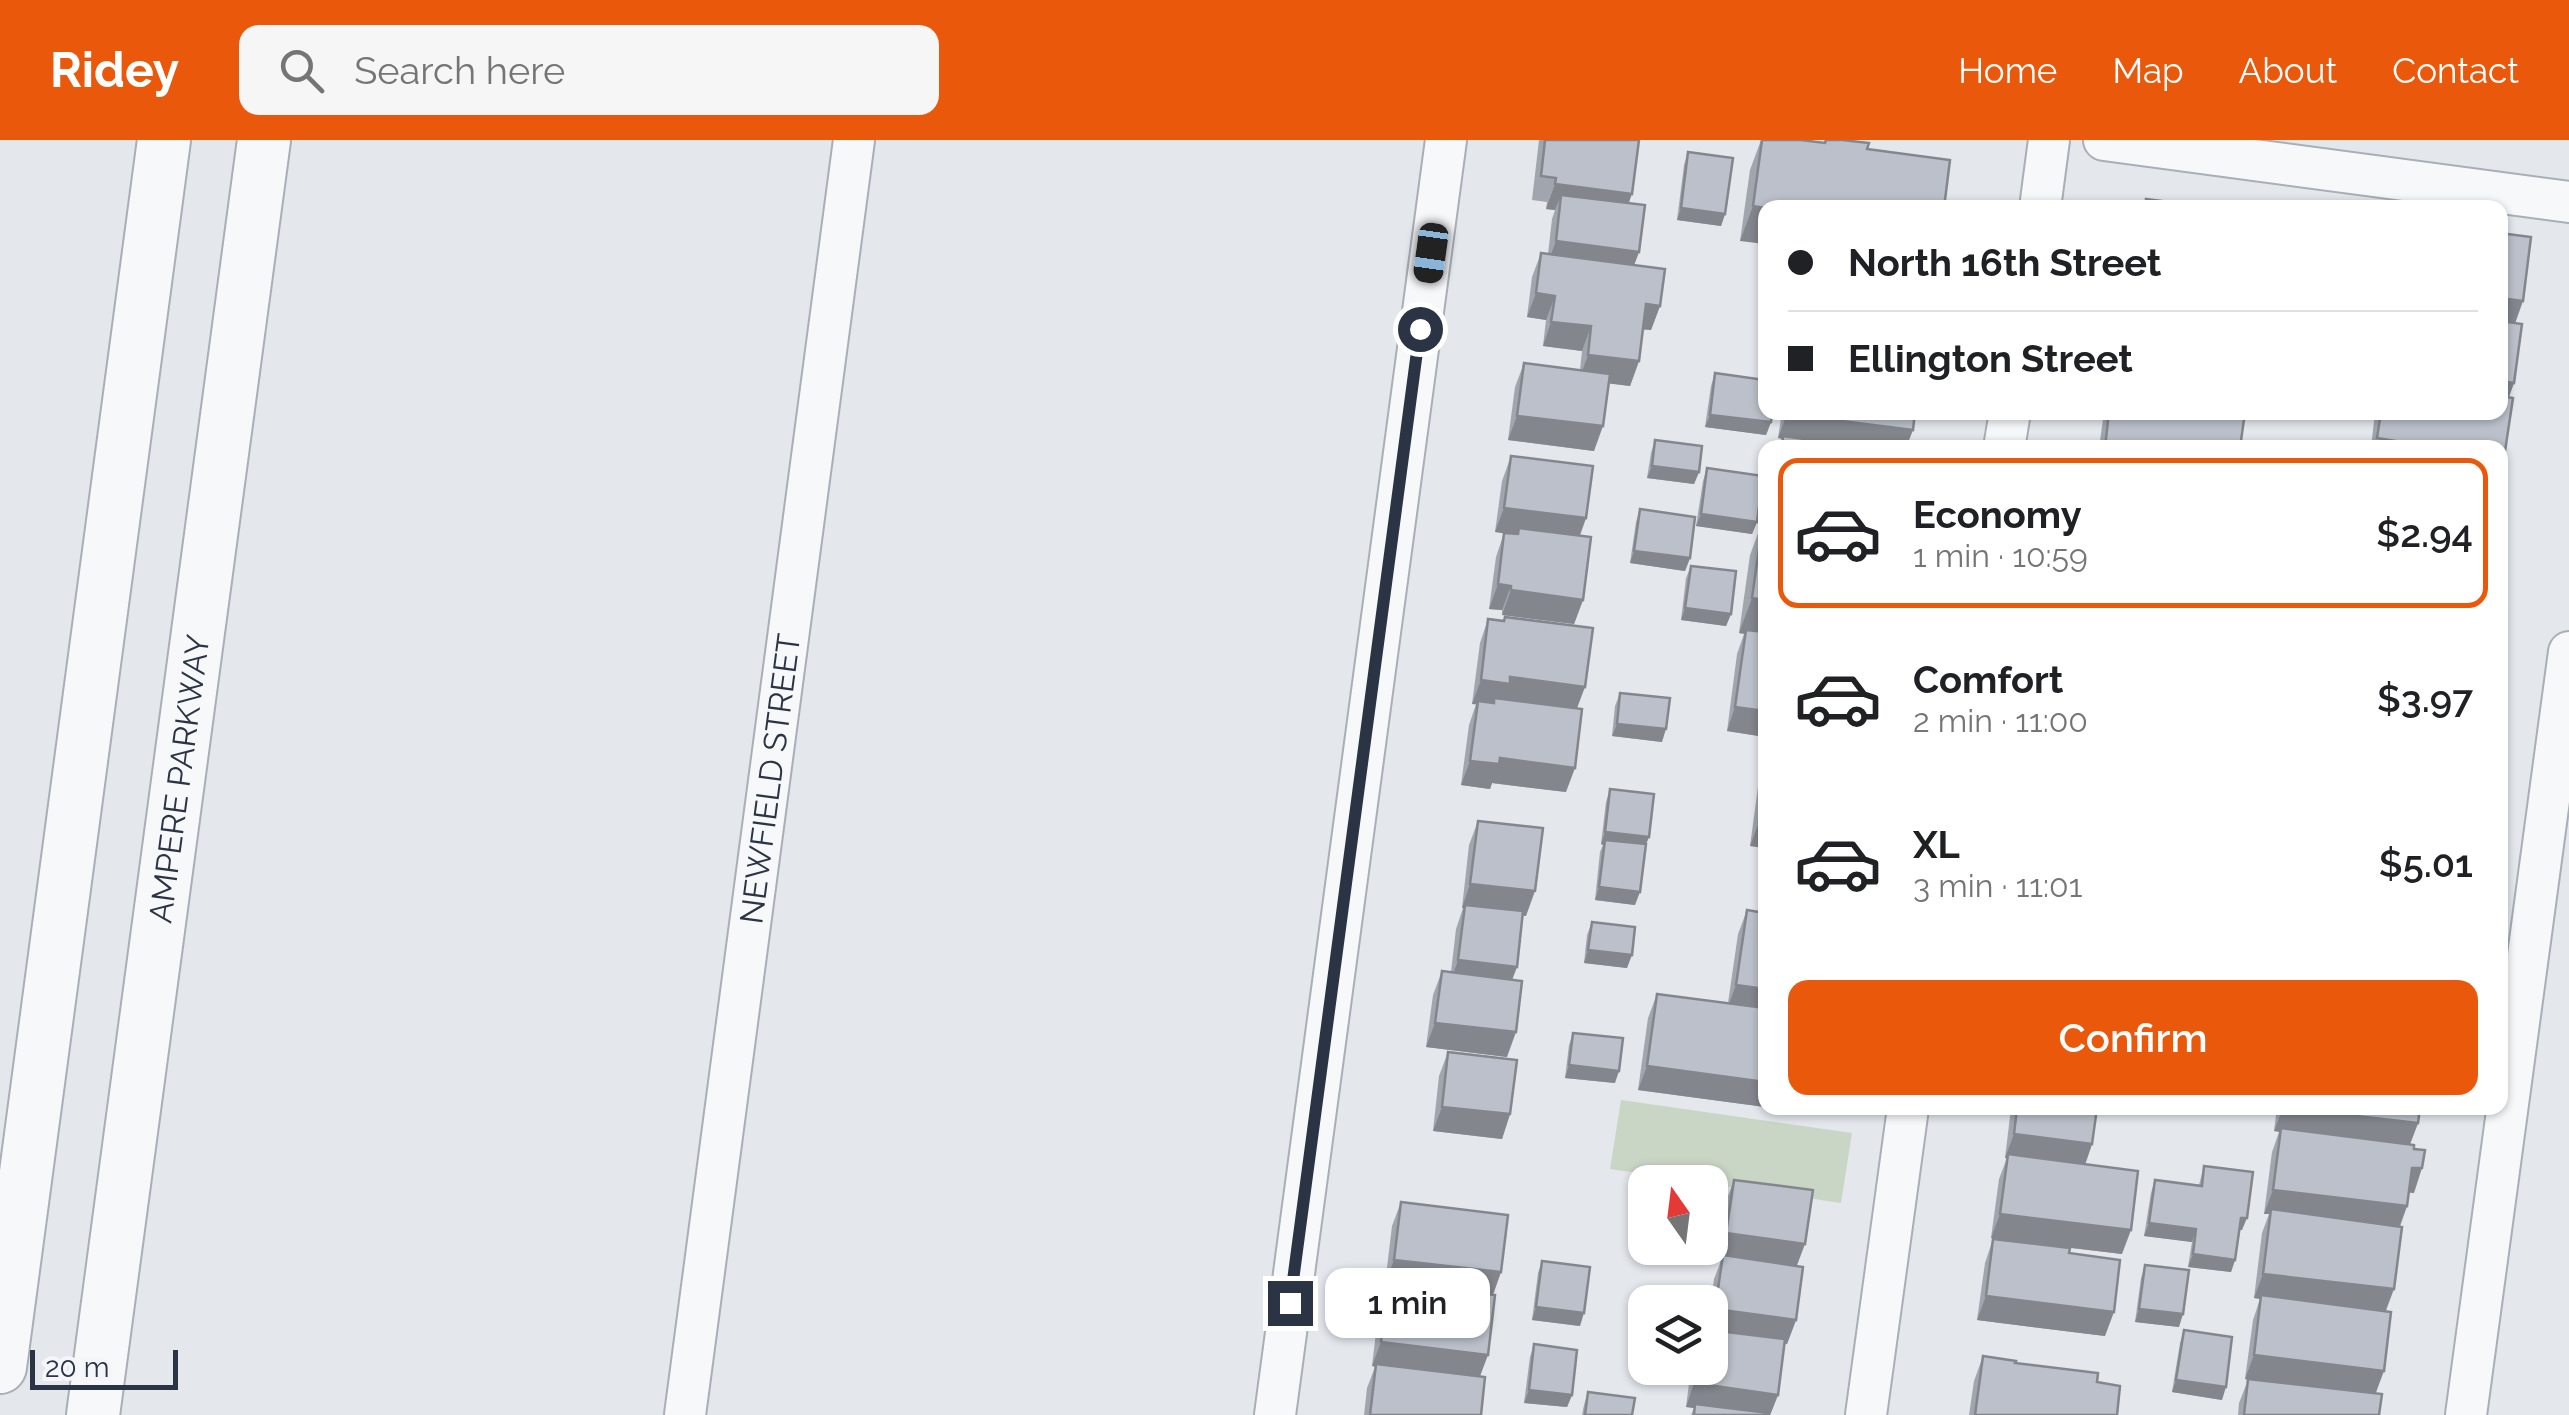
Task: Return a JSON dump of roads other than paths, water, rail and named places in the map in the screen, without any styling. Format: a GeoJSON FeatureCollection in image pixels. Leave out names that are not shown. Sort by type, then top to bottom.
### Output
{"type":"FeatureCollection","features":[{"type":"Feature","properties":{"kind":"street"},"geometry":{"type":"LineString","coordinates":[[0,1367],[164,140]]}},
{"type":"Feature","properties":{"kind":"street","name":"AMPERE PARKWAY"},"geometry":{"type":"LineString","coordinates":[[93,1415],[264,140]]}},
{"type":"Feature","properties":{"kind":"street","name":"NEWFIELD STREET"},"geometry":{"type":"LineString","coordinates":[[685,1415],[854,140]]}},
{"type":"Feature","properties":{"kind":"street"},"geometry":{"type":"LineString","coordinates":[[1276,1415],[1446,140]]}},
{"type":"Feature","properties":{"kind":"street"},"geometry":{"type":"LineString","coordinates":[[2041,200],[2050,140]]}},
{"type":"Feature","properties":{"kind":"street"},"geometry":{"type":"LineString","coordinates":[[2104,140],[2569,202]]}},
{"type":"Feature","properties":{"kind":"street"},"geometry":{"type":"LineString","coordinates":[[2508,1104],[2569,652]]}},
{"type":"Feature","properties":{"kind":"street"},"geometry":{"type":"LineString","coordinates":[[1866,1415],[1907,1115]]}},
{"type":"Feature","properties":{"kind":"street"},"geometry":{"type":"LineString","coordinates":[[2466,1415],[2506,1115]]}}]}
